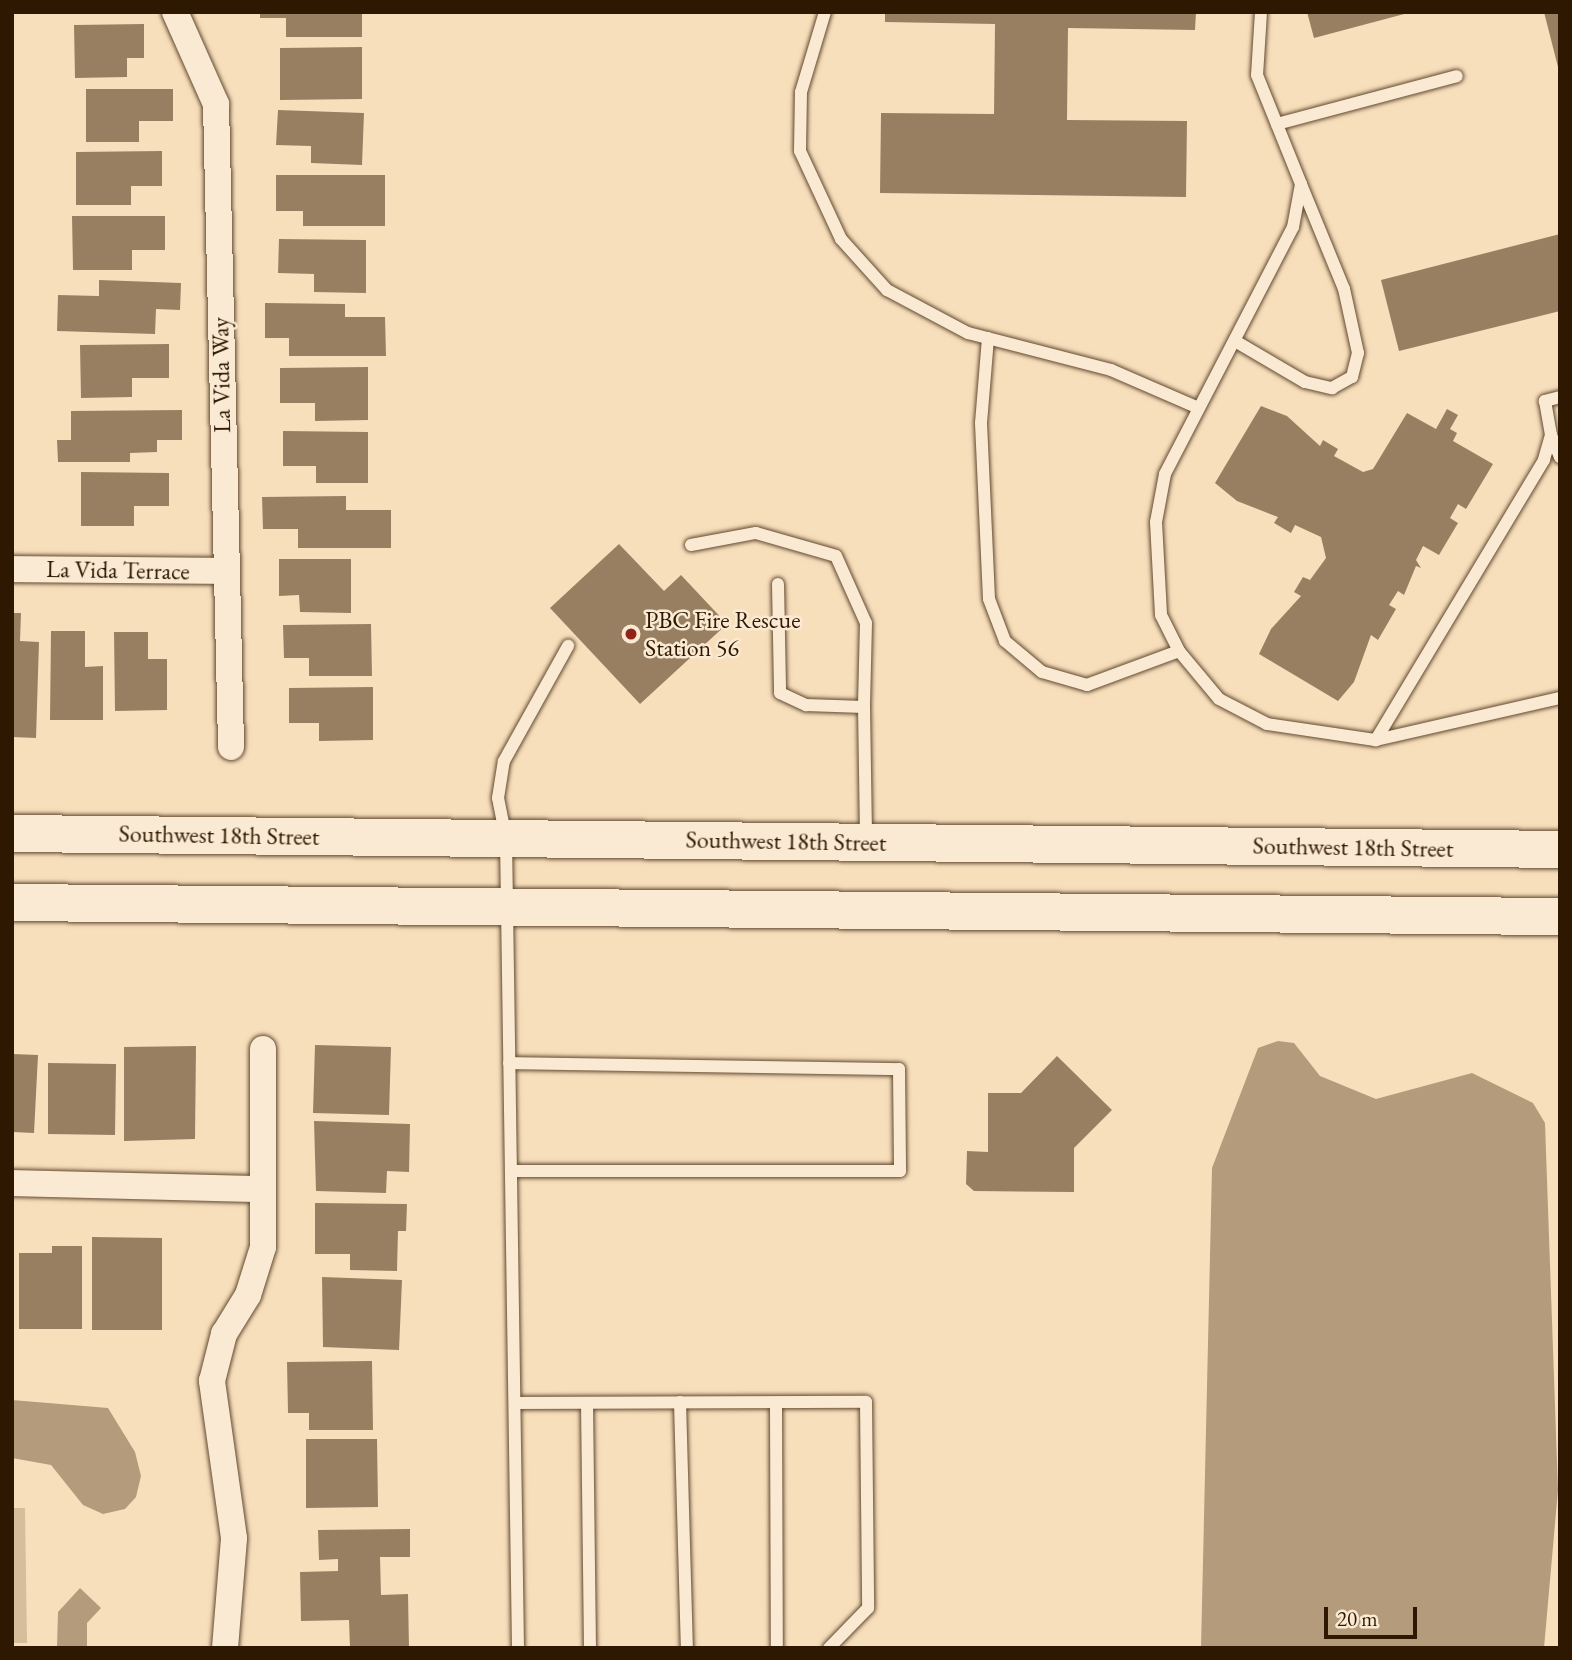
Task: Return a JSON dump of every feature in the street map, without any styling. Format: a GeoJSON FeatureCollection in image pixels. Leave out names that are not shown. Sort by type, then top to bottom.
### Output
{"type":"FeatureCollection","features":[{"type":"Feature","properties":{"kind":"main road","name":"Southwest 18th Street"},"geometry":{"type":"LineString","coordinates":[[12,833],[1560,849]]}},
{"type":"Feature","properties":{"kind":"main road"},"geometry":{"type":"LineString","coordinates":[[12,902],[1560,916]]}},
{"type":"Feature","properties":{"kind":"street","name":"La Vida Way"},"geometry":{"type":"LineString","coordinates":[[175,12],[216,104],[224,571],[231,747]]}},
{"type":"Feature","properties":{"kind":"street","name":"La Vida Terrace"},"geometry":{"type":"LineString","coordinates":[[12,569],[224,571]]}},
{"type":"Feature","properties":{"kind":"street"},"geometry":{"type":"LineString","coordinates":[[225,1648],[234,1538],[212,1381],[224,1334],[259,1268],[263,1049]]}},
{"type":"Feature","properties":{"kind":"street"},"geometry":{"type":"LineString","coordinates":[[12,1183],[262,1189]]}},
{"type":"Feature","properties":{"kind":"lane"},"geometry":{"type":"LineString","coordinates":[[825,12],[801,92],[800,151],[819,201],[841,239],[887,290],[988,338],[1111,370],[1196,407]]}},
{"type":"Feature","properties":{"kind":"lane"},"geometry":{"type":"LineString","coordinates":[[1235,341],[1305,382],[1332,388],[1352,377],[1358,353],[1344,289],[1257,75],[1261,12]]}},
{"type":"Feature","properties":{"kind":"lane"},"geometry":{"type":"LineString","coordinates":[[1277,124],[1457,76]]}},
{"type":"Feature","properties":{"kind":"lane"},"geometry":{"type":"LineString","coordinates":[[1301,184],[1293,227],[1235,341],[1196,407],[1165,474],[1156,523],[1161,615],[1179,651],[1219,699],[1267,724],[1376,740],[1560,698]]}},
{"type":"Feature","properties":{"kind":"lane"},"geometry":{"type":"LineString","coordinates":[[988,338],[981,423],[989,599],[1005,641],[1042,673],[1087,685],[1179,651]]}},
{"type":"Feature","properties":{"kind":"lane"},"geometry":{"type":"LineString","coordinates":[[1560,397],[1545,401],[1551,435],[1560,457]]}},
{"type":"Feature","properties":{"kind":"lane"},"geometry":{"type":"LineString","coordinates":[[1376,740],[1544,460],[1551,435]]}},
{"type":"Feature","properties":{"kind":"lane"},"geometry":{"type":"LineString","coordinates":[[691,545],[756,533],[836,556],[866,623],[866,842]]}},
{"type":"Feature","properties":{"kind":"lane"},"geometry":{"type":"LineString","coordinates":[[778,584],[780,693],[806,705],[864,707]]}},
{"type":"Feature","properties":{"kind":"lane"},"geometry":{"type":"LineString","coordinates":[[517,1648],[506,838],[498,798],[504,761],[568,646]]}},
{"type":"Feature","properties":{"kind":"lane"},"geometry":{"type":"LineString","coordinates":[[509,1063],[899,1069],[900,1171],[511,1171]]}},
{"type":"Feature","properties":{"kind":"lane"},"geometry":{"type":"LineString","coordinates":[[680,1402],[687,1648]]}},
{"type":"Feature","properties":{"kind":"lane"},"geometry":{"type":"LineString","coordinates":[[776,1402],[777,1648]]}},
{"type":"Feature","properties":{"kind":"lane"},"geometry":{"type":"LineString","coordinates":[[515,1403],[866,1402],[868,1608],[829,1648]]}},
{"type":"Feature","properties":{"kind":"lane"},"geometry":{"type":"LineString","coordinates":[[587,1403],[590,1648]]}},
{"type":"Feature","properties":{"kind":"shaded area"},"geometry":{"type":"Polygon","coordinates":[[[1278,1041],[1294,1043],[1320,1076],[1376,1099],[1472,1073],[1533,1103],[1545,1123],[1558,1490],[1544,1648],[1201,1648],[1212,1168],[1258,1048],[1278,1041]]]}},
{"type":"Feature","properties":{"kind":"shaded area"},"geometry":{"type":"Polygon","coordinates":[[[12,1400],[108,1408],[135,1452],[141,1476],[136,1497],[125,1509],[103,1514],[83,1505],[51,1465],[12,1458],[12,1400]]]}},
{"type":"Feature","properties":{"kind":"shaded area"},"geometry":{"type":"Polygon","coordinates":[[[12,1508],[25,1508],[27,1643],[12,1643],[12,1508]]]}},
{"type":"Feature","properties":{"kind":"shaded area"},"geometry":{"type":"Polygon","coordinates":[[[80,1588],[101,1608],[87,1623],[87,1646],[57,1646],[58,1612],[80,1588]]]}},
{"type":"Feature","properties":{"kind":"building"},"geometry":{"type":"Polygon","coordinates":[[[260,12],[362,12],[362,37],[286,37],[286,18],[260,18],[260,12]]]}},
{"type":"Feature","properties":{"kind":"building"},"geometry":{"type":"Polygon","coordinates":[[[885,12],[1196,12],[1195,30],[1068,28],[1067,120],[1187,121],[1186,197],[880,193],[881,113],[994,114],[995,24],[885,22],[885,12]]]}},
{"type":"Feature","properties":{"kind":"building"},"geometry":{"type":"Polygon","coordinates":[[[1307,12],[1407,12],[1408,13],[1314,38],[1307,12]]]}},
{"type":"Feature","properties":{"kind":"building"},"geometry":{"type":"Polygon","coordinates":[[[1544,12],[1560,12],[1560,71],[1559,71],[1544,12]]]}},
{"type":"Feature","properties":{"kind":"building"},"geometry":{"type":"Polygon","coordinates":[[[144,24],[144,58],[127,58],[127,77],[75,78],[74,25],[144,24]]]}},
{"type":"Feature","properties":{"kind":"building"},"geometry":{"type":"Polygon","coordinates":[[[362,47],[362,99],[280,100],[280,48],[362,47]]]}},
{"type":"Feature","properties":{"kind":"building"},"geometry":{"type":"Polygon","coordinates":[[[86,89],[173,89],[173,121],[139,121],[139,142],[86,142],[86,89]]]}},
{"type":"Feature","properties":{"kind":"building"},"geometry":{"type":"Polygon","coordinates":[[[278,110],[364,113],[362,165],[311,163],[311,146],[276,145],[278,110]]]}},
{"type":"Feature","properties":{"kind":"building"},"geometry":{"type":"Polygon","coordinates":[[[162,151],[162,186],[131,186],[131,205],[76,205],[76,152],[162,151]]]}},
{"type":"Feature","properties":{"kind":"building"},"geometry":{"type":"Polygon","coordinates":[[[276,175],[385,175],[385,226],[303,226],[303,211],[276,211],[276,175]]]}},
{"type":"Feature","properties":{"kind":"building"},"geometry":{"type":"Polygon","coordinates":[[[72,216],[165,216],[165,250],[132,250],[132,270],[73,270],[72,216]]]}},
{"type":"Feature","properties":{"kind":"building"},"geometry":{"type":"Polygon","coordinates":[[[1560,234],[1560,311],[1399,351],[1381,280],[1560,234]]]}},
{"type":"Feature","properties":{"kind":"building"},"geometry":{"type":"Polygon","coordinates":[[[279,239],[366,240],[366,293],[314,292],[314,274],[278,273],[279,239]]]}},
{"type":"Feature","properties":{"kind":"building"},"geometry":{"type":"Polygon","coordinates":[[[99,280],[181,283],[180,310],[156,309],[155,334],[57,331],[58,295],[99,296],[99,280]]]}},
{"type":"Feature","properties":{"kind":"building"},"geometry":{"type":"Polygon","coordinates":[[[265,303],[345,304],[345,317],[385,317],[386,356],[289,356],[289,338],[265,338],[265,303]]]}},
{"type":"Feature","properties":{"kind":"building"},"geometry":{"type":"Polygon","coordinates":[[[169,344],[169,378],[132,378],[132,397],[81,398],[80,345],[169,344]]]}},
{"type":"Feature","properties":{"kind":"building"},"geometry":{"type":"Polygon","coordinates":[[[368,367],[368,420],[315,421],[315,403],[280,403],[280,368],[368,367]]]}},
{"type":"Feature","properties":{"kind":"building"},"geometry":{"type":"Polygon","coordinates":[[[1261,406],[1287,416],[1320,446],[1323,440],[1338,449],[1334,456],[1363,472],[1373,469],[1407,413],[1436,429],[1447,409],[1458,415],[1450,429],[1457,433],[1453,441],[1493,464],[1466,509],[1458,504],[1450,518],[1458,523],[1439,555],[1423,546],[1416,560],[1421,568],[1416,566],[1404,595],[1398,591],[1389,605],[1396,609],[1378,640],[1371,635],[1354,682],[1338,701],[1259,654],[1271,629],[1301,596],[1294,592],[1303,577],[1310,580],[1326,558],[1321,537],[1295,525],[1291,533],[1274,523],[1278,517],[1237,501],[1215,483],[1261,406]]]}},
{"type":"Feature","properties":{"kind":"building"},"geometry":{"type":"Polygon","coordinates":[[[182,410],[182,440],[157,440],[157,452],[130,453],[130,462],[58,462],[57,440],[71,440],[71,411],[182,410]]]}},
{"type":"Feature","properties":{"kind":"building"},"geometry":{"type":"Polygon","coordinates":[[[283,431],[368,432],[368,483],[316,483],[316,466],[283,466],[283,431]]]}},
{"type":"Feature","properties":{"kind":"building"},"geometry":{"type":"Polygon","coordinates":[[[81,472],[169,473],[169,506],[134,506],[134,526],[81,526],[81,472]]]}},
{"type":"Feature","properties":{"kind":"building"},"geometry":{"type":"Polygon","coordinates":[[[346,496],[346,510],[391,510],[391,548],[298,548],[298,529],[263,529],[262,497],[346,496]]]}},
{"type":"Feature","properties":{"kind":"building"},"geometry":{"type":"Polygon","coordinates":[[[619,544],[664,591],[681,575],[727,624],[640,704],[550,608],[619,544]]]}},
{"type":"Feature","properties":{"kind":"building"},"geometry":{"type":"Polygon","coordinates":[[[279,559],[351,559],[351,613],[300,612],[299,595],[279,596],[279,559]]]}},
{"type":"Feature","properties":{"kind":"building"},"geometry":{"type":"Polygon","coordinates":[[[12,613],[21,613],[20,641],[39,642],[36,738],[12,737],[12,613]]]}},
{"type":"Feature","properties":{"kind":"building"},"geometry":{"type":"Polygon","coordinates":[[[371,624],[372,676],[309,676],[309,658],[284,658],[283,625],[371,624]]]}},
{"type":"Feature","properties":{"kind":"building"},"geometry":{"type":"Polygon","coordinates":[[[51,631],[85,631],[85,667],[103,666],[103,720],[50,720],[51,631]]]}},
{"type":"Feature","properties":{"kind":"building"},"geometry":{"type":"Polygon","coordinates":[[[114,632],[148,632],[148,659],[167,659],[167,710],[115,711],[114,632]]]}},
{"type":"Feature","properties":{"kind":"building"},"geometry":{"type":"Polygon","coordinates":[[[373,687],[373,740],[319,741],[319,723],[289,723],[289,688],[373,687]]]}},
{"type":"Feature","properties":{"kind":"building"},"geometry":{"type":"Polygon","coordinates":[[[315,1045],[391,1047],[389,1115],[313,1113],[315,1045]]]}},
{"type":"Feature","properties":{"kind":"building"},"geometry":{"type":"Polygon","coordinates":[[[196,1046],[195,1139],[124,1141],[124,1047],[196,1046]]]}},
{"type":"Feature","properties":{"kind":"building"},"geometry":{"type":"Polygon","coordinates":[[[12,1054],[38,1055],[34,1133],[12,1132],[12,1054]]]}},
{"type":"Feature","properties":{"kind":"building"},"geometry":{"type":"Polygon","coordinates":[[[1057,1056],[1112,1110],[1074,1148],[1074,1192],[974,1191],[966,1184],[967,1151],[988,1152],[988,1093],[1021,1093],[1057,1056]]]}},
{"type":"Feature","properties":{"kind":"building"},"geometry":{"type":"Polygon","coordinates":[[[48,1063],[116,1064],[115,1135],[48,1134],[48,1063]]]}},
{"type":"Feature","properties":{"kind":"building"},"geometry":{"type":"Polygon","coordinates":[[[314,1121],[410,1124],[409,1172],[387,1171],[386,1193],[316,1191],[314,1121]]]}},
{"type":"Feature","properties":{"kind":"building"},"geometry":{"type":"Polygon","coordinates":[[[315,1203],[407,1204],[406,1231],[398,1231],[397,1271],[350,1270],[350,1254],[315,1254],[315,1203]]]}},
{"type":"Feature","properties":{"kind":"building"},"geometry":{"type":"Polygon","coordinates":[[[92,1237],[162,1238],[162,1330],[92,1330],[92,1237]]]}},
{"type":"Feature","properties":{"kind":"building"},"geometry":{"type":"Polygon","coordinates":[[[52,1246],[82,1246],[82,1329],[19,1329],[19,1253],[52,1253],[52,1246]]]}},
{"type":"Feature","properties":{"kind":"building"},"geometry":{"type":"Polygon","coordinates":[[[322,1277],[402,1280],[399,1350],[323,1347],[322,1277]]]}},
{"type":"Feature","properties":{"kind":"building"},"geometry":{"type":"Polygon","coordinates":[[[372,1361],[373,1430],[309,1430],[309,1413],[288,1413],[287,1362],[372,1361]]]}},
{"type":"Feature","properties":{"kind":"building"},"geometry":{"type":"Polygon","coordinates":[[[306,1439],[377,1439],[378,1507],[306,1508],[306,1439]]]}},
{"type":"Feature","properties":{"kind":"building"},"geometry":{"type":"Polygon","coordinates":[[[410,1529],[410,1557],[380,1557],[381,1595],[408,1594],[409,1648],[350,1648],[349,1620],[301,1621],[300,1572],[338,1571],[338,1559],[319,1560],[318,1530],[410,1529]]]}},
{"type":"Feature","properties":{"kind":"place","name":"PBC Fire Rescue Station 56"},"geometry":{"type":"Point","coordinates":[631,634]}}]}
